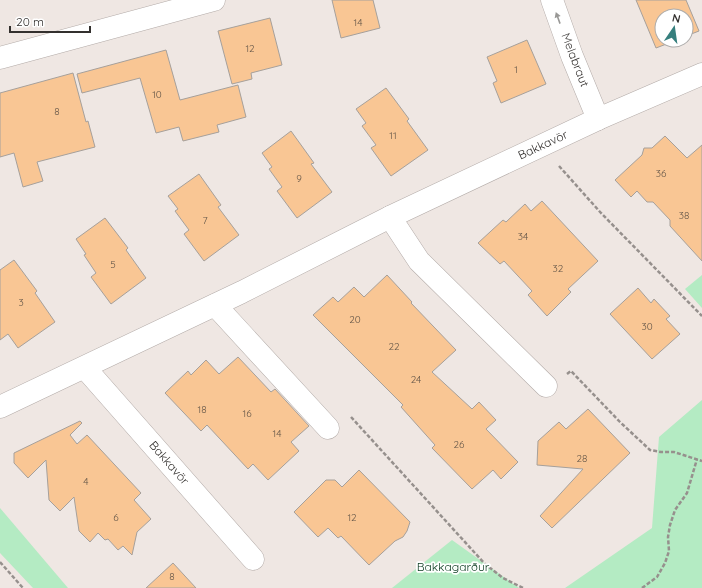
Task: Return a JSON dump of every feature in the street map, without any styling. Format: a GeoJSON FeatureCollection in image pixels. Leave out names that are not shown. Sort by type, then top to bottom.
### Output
{"type":"FeatureCollection","features":[{"type":"Feature","properties":{"kind":"street"},"geometry":{"type":"LineString","coordinates":[[0,58],[214,0]]}},
{"type":"Feature","properties":{"kind":"street","name":"Melabraut"},"geometry":{"type":"LineString","coordinates":[[552,0],[572,56],[598,119]]}},
{"type":"Feature","properties":{"kind":"street","name":"Bakkavör"},"geometry":{"type":"LineString","coordinates":[[0,407],[215,305],[390,217],[598,119],[700,77]]}},
{"type":"Feature","properties":{"kind":"street"},"geometry":{"type":"LineString","coordinates":[[390,217],[419,261],[546,386]]}},
{"type":"Feature","properties":{"kind":"street"},"geometry":{"type":"LineString","coordinates":[[215,305],[328,428]]}},
{"type":"Feature","properties":{"kind":"street","name":"Bakkavör"},"geometry":{"type":"LineString","coordinates":[[85,368],[253,559]]}},
{"type":"Feature","properties":{"kind":"path"},"geometry":{"type":"LineString","coordinates":[[545,144],[557,164],[601,213],[702,316]]}},
{"type":"Feature","properties":{"kind":"path"},"geometry":{"type":"LineString","coordinates":[[546,386],[571,371],[620,422],[650,450],[674,452],[702,461]]}},
{"type":"Feature","properties":{"kind":"path"},"geometry":{"type":"LineString","coordinates":[[351,417],[485,564],[503,578],[523,588]]}},
{"type":"Feature","properties":{"kind":"path"},"geometry":{"type":"LineString","coordinates":[[642,588],[657,577],[665,563],[669,551],[668,537],[670,524],[675,510],[687,493],[697,459]]}},
{"type":"Feature","properties":{"kind":"path"},"geometry":{"type":"LineString","coordinates":[[0,562],[23,588]]}},
{"type":"Feature","properties":{"kind":"green space"},"geometry":{"type":"Polygon","coordinates":[[[702,275],[702,308],[685,289],[702,275]]]}},
{"type":"Feature","properties":{"kind":"green space"},"geometry":{"type":"Polygon","coordinates":[[[702,400],[702,588],[565,588],[652,528],[659,437],[702,400]]]}},
{"type":"Feature","properties":{"kind":"green space"},"geometry":{"type":"Polygon","coordinates":[[[0,508],[68,588],[33,588],[0,553],[0,508]]]}},
{"type":"Feature","properties":{"kind":"green space","name":"Bakkagarður"},"geometry":{"type":"Polygon","coordinates":[[[452,540],[519,588],[392,588],[452,540]]]}},
{"type":"Feature","properties":{"kind":"building"},"geometry":{"type":"Polygon","coordinates":[[[332,0],[373,0],[380,28],[341,38],[332,0]]]}},
{"type":"Feature","properties":{"kind":"building"},"geometry":{"type":"Polygon","coordinates":[[[636,0],[686,0],[689,8],[654,8],[654,43],[636,0]]]}},
{"type":"Feature","properties":{"kind":"building"},"geometry":{"type":"Polygon","coordinates":[[[270,18],[282,65],[251,73],[252,79],[232,84],[218,31],[270,18]]]}},
{"type":"Feature","properties":{"kind":"building"},"geometry":{"type":"Polygon","coordinates":[[[694,19],[699,31],[694,33],[694,19]]]}},
{"type":"Feature","properties":{"kind":"building"},"geometry":{"type":"Polygon","coordinates":[[[527,40],[546,84],[501,103],[493,83],[497,81],[487,57],[527,40]]]}},
{"type":"Feature","properties":{"kind":"building"},"geometry":{"type":"Polygon","coordinates":[[[166,50],[180,100],[238,85],[246,117],[217,125],[219,132],[183,141],[179,127],[156,133],[140,78],[82,93],[77,74],[166,50]]]}},
{"type":"Feature","properties":{"kind":"building"},"geometry":{"type":"Polygon","coordinates":[[[73,73],[86,122],[88,121],[95,147],[37,162],[43,181],[23,187],[14,153],[0,157],[0,93],[73,73]]]}},
{"type":"Feature","properties":{"kind":"building"},"geometry":{"type":"Polygon","coordinates":[[[386,88],[409,119],[407,121],[428,150],[391,176],[371,148],[376,145],[362,126],[366,123],[356,109],[386,88]]]}},
{"type":"Feature","properties":{"kind":"building"},"geometry":{"type":"Polygon","coordinates":[[[291,131],[314,163],[311,164],[332,192],[297,218],[277,191],[282,187],[269,169],[272,167],[262,153],[291,131]]]}},
{"type":"Feature","properties":{"kind":"building"},"geometry":{"type":"Polygon","coordinates":[[[665,136],[687,158],[702,145],[702,261],[670,226],[670,220],[653,202],[647,202],[637,191],[631,197],[615,180],[642,155],[644,148],[652,148],[665,136]]]}},
{"type":"Feature","properties":{"kind":"building"},"geometry":{"type":"Polygon","coordinates":[[[199,174],[221,205],[218,207],[239,235],[204,261],[184,234],[189,230],[175,211],[178,209],[168,196],[199,174]]]}},
{"type":"Feature","properties":{"kind":"building"},"geometry":{"type":"Polygon","coordinates":[[[542,201],[598,261],[568,289],[571,292],[547,316],[528,295],[532,291],[504,261],[500,264],[478,243],[503,220],[506,222],[525,204],[531,211],[542,201]]]}},
{"type":"Feature","properties":{"kind":"building"},"geometry":{"type":"Polygon","coordinates":[[[105,218],[128,248],[126,250],[146,278],[111,304],[91,277],[96,273],[84,255],[86,254],[76,239],[105,218]]]}},
{"type":"Feature","properties":{"kind":"building"},"geometry":{"type":"Polygon","coordinates":[[[14,260],[37,291],[35,293],[55,322],[18,348],[8,334],[0,340],[0,270],[14,260]]]}},
{"type":"Feature","properties":{"kind":"building"},"geometry":{"type":"Polygon","coordinates":[[[387,275],[412,302],[411,303],[456,350],[432,372],[472,409],[479,402],[496,420],[486,429],[518,462],[501,479],[493,470],[472,489],[432,448],[435,445],[401,407],[403,405],[313,315],[333,297],[338,302],[354,287],[364,297],[387,275]]]}},
{"type":"Feature","properties":{"kind":"building"},"geometry":{"type":"Polygon","coordinates":[[[638,288],[651,303],[654,299],[670,316],[666,319],[680,334],[652,359],[610,314],[638,288]]]}},
{"type":"Feature","properties":{"kind":"building"},"geometry":{"type":"Polygon","coordinates":[[[238,357],[271,392],[275,389],[309,426],[291,442],[299,451],[268,480],[253,464],[248,469],[207,425],[201,431],[165,393],[188,371],[191,375],[206,360],[219,374],[238,357]]]}},
{"type":"Feature","properties":{"kind":"building"},"geometry":{"type":"Polygon","coordinates":[[[588,409],[630,453],[552,528],[540,516],[583,469],[537,465],[538,441],[559,422],[566,429],[588,409]]]}},
{"type":"Feature","properties":{"kind":"building"},"geometry":{"type":"Polygon","coordinates":[[[80,421],[82,423],[70,435],[77,444],[87,435],[141,493],[134,500],[151,519],[137,532],[132,555],[123,546],[118,550],[108,539],[105,540],[98,533],[90,542],[79,531],[74,497],[60,511],[49,500],[46,460],[28,478],[14,463],[14,453],[80,421]]]}},
{"type":"Feature","properties":{"kind":"building"},"geometry":{"type":"Polygon","coordinates":[[[359,470],[410,522],[403,537],[395,541],[369,565],[341,536],[338,538],[328,528],[318,537],[294,512],[326,480],[335,480],[342,487],[359,470]]]}},
{"type":"Feature","properties":{"kind":"building"},"geometry":{"type":"Polygon","coordinates":[[[173,563],[196,588],[146,588],[173,563]]]}}]}
